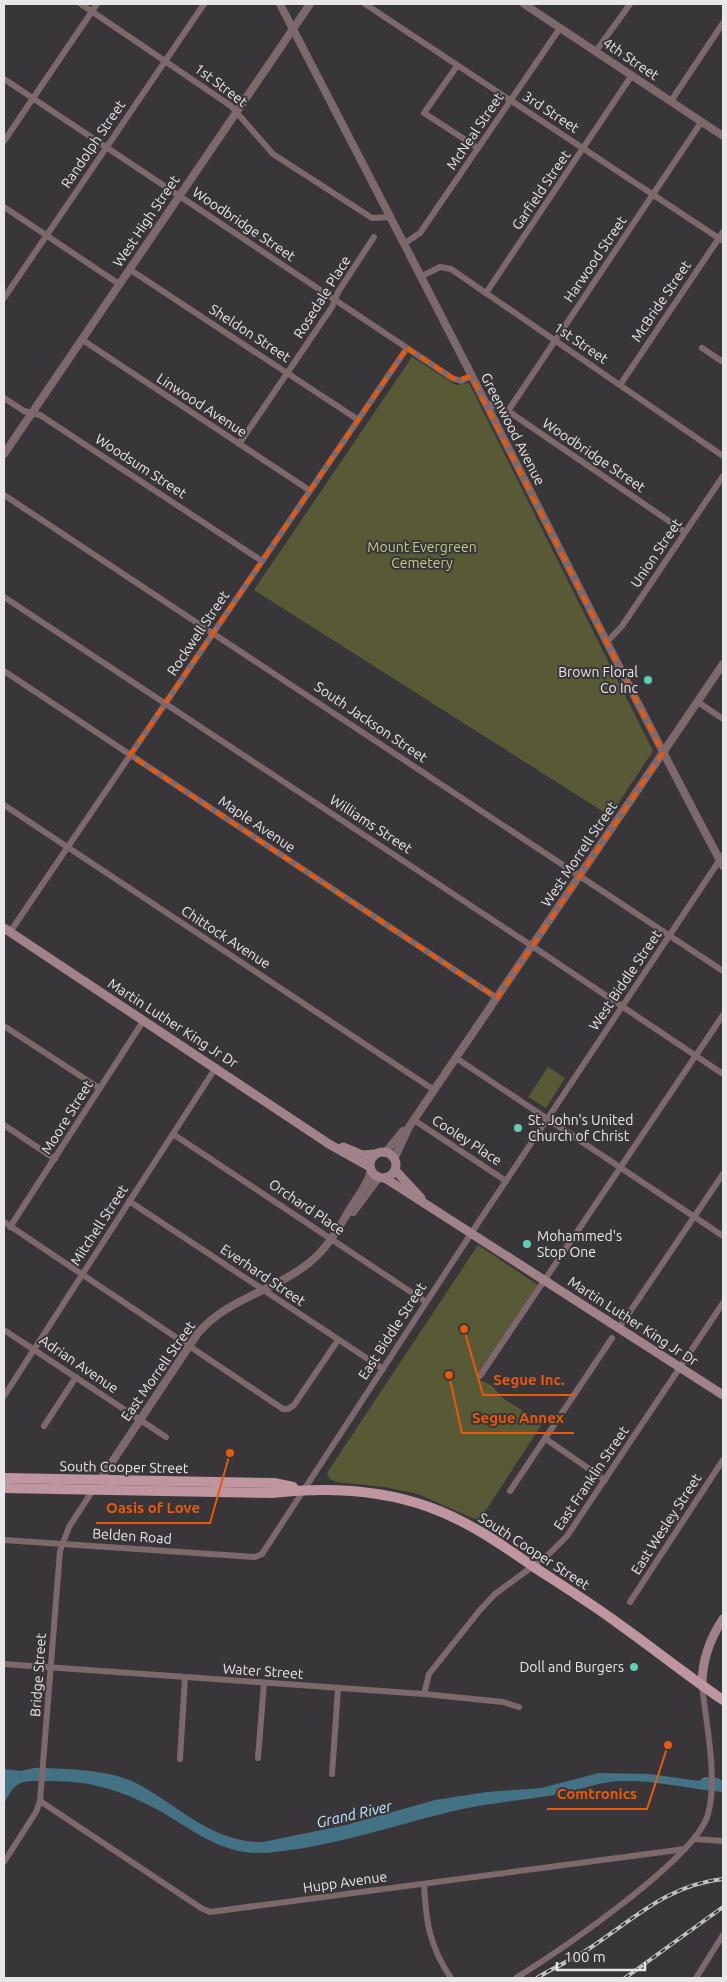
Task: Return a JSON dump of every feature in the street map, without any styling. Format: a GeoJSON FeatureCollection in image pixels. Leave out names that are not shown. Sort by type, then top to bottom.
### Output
{"type":"FeatureCollection","features":[{"type":"Feature","properties":{"kind":"main road","name":"Martin Luther King Jr Dr"},"geometry":{"type":"LineString","coordinates":[[7,930],[370,1169]]}},
{"type":"Feature","properties":{"kind":"main road","name":"Martin Luther King Jr Dr"},"geometry":{"type":"LineString","coordinates":[[327,1140],[362,1155],[375,1154]]}},
{"type":"Feature","properties":{"kind":"main road"},"geometry":{"type":"LineString","coordinates":[[385,1153],[394,1159],[395,1170],[392,1175],[382,1178],[370,1169],[370,1160],[375,1154],[385,1153]]}},
{"type":"Feature","properties":{"kind":"main road","name":"Martin Luther King Jr Dr"},"geometry":{"type":"LineString","coordinates":[[395,1170],[428,1205]]}},
{"type":"Feature","properties":{"kind":"main road","name":"Martin Luther King Jr Dr"},"geometry":{"type":"LineString","coordinates":[[382,1178],[428,1205],[723,1395]]}},
{"type":"Feature","properties":{"kind":"main road","name":"South Cooper Street"},"geometry":{"type":"LineString","coordinates":[[4,1478],[274,1484],[303,1489],[367,1492],[429,1507],[480,1531],[618,1623],[723,1700]]}},
{"type":"Feature","properties":{"kind":"main road"},"geometry":{"type":"LineString","coordinates":[[93,1490],[100,1480]]}},
{"type":"Feature","properties":{"kind":"main road","name":"South Cooper Street"},"geometry":{"type":"LineString","coordinates":[[4,1488],[272,1493],[303,1489]]}},
{"type":"Feature","properties":{"kind":"main road"},"geometry":{"type":"LineString","coordinates":[[702,1685],[703,1666],[707,1650],[723,1619]]}},
{"type":"Feature","properties":{"kind":"street","name":"1st Street"},"geometry":{"type":"LineString","coordinates":[[81,4],[237,111],[273,154],[372,218],[391,217]]}},
{"type":"Feature","properties":{"kind":"street"},"geometry":{"type":"LineString","coordinates":[[4,141],[97,4]]}},
{"type":"Feature","properties":{"kind":"street","name":"Randolph Street"},"geometry":{"type":"LineString","coordinates":[[4,298],[204,4]]}},
{"type":"Feature","properties":{"kind":"street","name":"Greenwood Avenue"},"geometry":{"type":"LineString","coordinates":[[280,4],[422,276],[663,753],[722,860]]}},
{"type":"Feature","properties":{"kind":"street","name":"West High Street"},"geometry":{"type":"LineString","coordinates":[[4,454],[310,4]]}},
{"type":"Feature","properties":{"kind":"street","name":"3rd Street"},"geometry":{"type":"LineString","coordinates":[[365,4],[721,240]]}},
{"type":"Feature","properties":{"kind":"street","name":"4th Street"},"geometry":{"type":"LineString","coordinates":[[524,4],[723,136]]}},
{"type":"Feature","properties":{"kind":"street"},"geometry":{"type":"LineString","coordinates":[[596,51],[630,4]]}},
{"type":"Feature","properties":{"kind":"street"},"geometry":{"type":"LineString","coordinates":[[671,101],[723,23]]}},
{"type":"Feature","properties":{"kind":"street","name":"McNeal Street"},"geometry":{"type":"LineString","coordinates":[[405,243],[420,233],[560,28]]}},
{"type":"Feature","properties":{"kind":"street"},"geometry":{"type":"LineString","coordinates":[[457,66],[424,113],[478,148]]}},
{"type":"Feature","properties":{"kind":"street","name":"Garfield Street"},"geometry":{"type":"LineString","coordinates":[[486,293],[632,75]]}},
{"type":"Feature","properties":{"kind":"street","name":"Woodbridge Street"},"geometry":{"type":"LineString","coordinates":[[4,79],[452,378],[461,381],[472,376]]}},
{"type":"Feature","properties":{"kind":"street","name":"Harwood Street"},"geometry":{"type":"LineString","coordinates":[[508,411],[702,121]]}},
{"type":"Feature","properties":{"kind":"street"},"geometry":{"type":"LineString","coordinates":[[4,206],[119,284]]}},
{"type":"Feature","properties":{"kind":"street","name":"McBride Street"},"geometry":{"type":"LineString","coordinates":[[620,385],[721,240],[723,232]]}},
{"type":"Feature","properties":{"kind":"street","name":"Rosedale Place"},"geometry":{"type":"LineString","coordinates":[[239,444],[332,307],[374,237]]}},
{"type":"Feature","properties":{"kind":"street","name":"1st Street"},"geometry":{"type":"LineString","coordinates":[[422,276],[440,267],[451,269],[723,456]]}},
{"type":"Feature","properties":{"kind":"street","name":"Sheldon Street"},"geometry":{"type":"LineString","coordinates":[[129,269],[357,419]]}},
{"type":"Feature","properties":{"kind":"street","name":"Linwood Avenue"},"geometry":{"type":"LineString","coordinates":[[81,340],[310,490]]}},
{"type":"Feature","properties":{"kind":"street","name":"Rockwell Street"},"geometry":{"type":"LineString","coordinates":[[7,930],[67,847],[407,348]]}},
{"type":"Feature","properties":{"kind":"street"},"geometry":{"type":"LineString","coordinates":[[702,348],[723,362]]}},
{"type":"Feature","properties":{"kind":"street","name":"Woodsum Street"},"geometry":{"type":"LineString","coordinates":[[4,398],[24,411],[40,415],[262,561]]}},
{"type":"Feature","properties":{"kind":"street","name":"Woodbridge Street"},"geometry":{"type":"LineString","coordinates":[[486,403],[508,411],[685,532]]}},
{"type":"Feature","properties":{"kind":"street","name":"Union Street"},"geometry":{"type":"LineString","coordinates":[[607,642],[622,626],[723,476]]}},
{"type":"Feature","properties":{"kind":"street","name":"South Jackson Street"},"geometry":{"type":"LineString","coordinates":[[4,494],[723,971]]}},
{"type":"Feature","properties":{"kind":"street","name":"Williams Street"},"geometry":{"type":"LineString","coordinates":[[4,597],[723,1074]]}},
{"type":"Feature","properties":{"kind":"street","name":"West Morrell Street"},"geometry":{"type":"LineString","coordinates":[[456,1058],[723,664]]}},
{"type":"Feature","properties":{"kind":"street","name":"Maple Avenue"},"geometry":{"type":"LineString","coordinates":[[4,671],[497,998]]}},
{"type":"Feature","properties":{"kind":"street"},"geometry":{"type":"LineString","coordinates":[[698,702],[723,719]]}},
{"type":"Feature","properties":{"kind":"street","name":"Chittock Avenue"},"geometry":{"type":"LineString","coordinates":[[4,805],[434,1090]]}},
{"type":"Feature","properties":{"kind":"street","name":"West Biddle Street"},"geometry":{"type":"LineString","coordinates":[[548,1119],[722,860]]}},
{"type":"Feature","properties":{"kind":"street"},"geometry":{"type":"LineString","coordinates":[[480,1376],[622,1168],[723,1015]]}},
{"type":"Feature","properties":{"kind":"street","name":"Moore Street"},"geometry":{"type":"LineString","coordinates":[[7,1225],[55,1159],[144,1020]]}},
{"type":"Feature","properties":{"kind":"street"},"geometry":{"type":"LineString","coordinates":[[4,1026],[100,1088]]}},
{"type":"Feature","properties":{"kind":"street"},"geometry":{"type":"LineString","coordinates":[[394,1159],[408,1128],[456,1058],[723,1236]]}},
{"type":"Feature","properties":{"kind":"street","name":"Mitchell Street"},"geometry":{"type":"LineString","coordinates":[[4,1396],[216,1067]]}},
{"type":"Feature","properties":{"kind":"street","name":"East Biddle Street"},"geometry":{"type":"LineString","coordinates":[[258,1556],[548,1119]]}},
{"type":"Feature","properties":{"kind":"street","name":"Cooley Place"},"geometry":{"type":"LineString","coordinates":[[414,1120],[506,1181]]}},
{"type":"Feature","properties":{"kind":"street"},"geometry":{"type":"LineString","coordinates":[[4,1125],[55,1159]]}},
{"type":"Feature","properties":{"kind":"street"},"geometry":{"type":"LineString","coordinates":[[385,1153],[404,1129],[408,1128]]}},
{"type":"Feature","properties":{"kind":"street","name":"Orchard Place"},"geometry":{"type":"LineString","coordinates":[[173,1134],[426,1302]]}},
{"type":"Feature","properties":{"kind":"street","name":"East Morrell Street"},"geometry":{"type":"LineString","coordinates":[[100,1480],[188,1346],[204,1326],[217,1314],[309,1264],[332,1238],[344,1220],[367,1184],[370,1169]]}},
{"type":"Feature","properties":{"kind":"street"},"geometry":{"type":"LineString","coordinates":[[619,1328],[723,1174]]}},
{"type":"Feature","properties":{"kind":"street","name":"East Morrell Street"},"geometry":{"type":"LineString","coordinates":[[344,1220],[382,1178]]}},
{"type":"Feature","properties":{"kind":"street","name":"Everhard Street"},"geometry":{"type":"LineString","coordinates":[[129,1201],[383,1369]]}},
{"type":"Feature","properties":{"kind":"street"},"geometry":{"type":"LineString","coordinates":[[7,1225],[279,1407],[288,1410],[301,1396],[338,1340]]}},
{"type":"Feature","properties":{"kind":"street","name":"East Franklin Street"},"geometry":{"type":"LineString","coordinates":[[424,1694],[427,1678],[470,1622],[496,1594],[533,1566],[567,1536],[723,1303]]}},
{"type":"Feature","properties":{"kind":"street","name":"Adrian Avenue"},"geometry":{"type":"LineString","coordinates":[[4,1330],[166,1437]]}},
{"type":"Feature","properties":{"kind":"street"},"geometry":{"type":"LineString","coordinates":[[510,1491],[612,1338]]}},
{"type":"Feature","properties":{"kind":"street"},"geometry":{"type":"LineString","coordinates":[[44,1426],[76,1377]]}},
{"type":"Feature","properties":{"kind":"street"},"geometry":{"type":"LineString","coordinates":[[546,1439],[605,1480]]}},
{"type":"Feature","properties":{"kind":"street","name":"East Wesley Street"},"geometry":{"type":"LineString","coordinates":[[630,1602],[723,1460]]}},
{"type":"Feature","properties":{"kind":"street","name":"Bridge Street"},"geometry":{"type":"LineString","coordinates":[[4,1862],[36,1812],[40,1802],[61,1544],[69,1527],[93,1490]]}},
{"type":"Feature","properties":{"kind":"street","name":"Belden Road"},"geometry":{"type":"LineString","coordinates":[[4,1540],[258,1556]]}},
{"type":"Feature","properties":{"kind":"street","name":"Water Street"},"geometry":{"type":"LineString","coordinates":[[4,1664],[424,1694],[504,1702],[519,1707]]}},
{"type":"Feature","properties":{"kind":"street"},"geometry":{"type":"LineString","coordinates":[[180,1759],[185,1678]]}},
{"type":"Feature","properties":{"kind":"street"},"geometry":{"type":"LineString","coordinates":[[258,1758],[264,1683]]}},
{"type":"Feature","properties":{"kind":"street"},"geometry":{"type":"LineString","coordinates":[[516,1978],[579,1938],[695,1839],[707,1820],[711,1794],[711,1775],[702,1685]]}},
{"type":"Feature","properties":{"kind":"street"},"geometry":{"type":"LineString","coordinates":[[332,1774],[338,1689]]}},
{"type":"Feature","properties":{"kind":"street","name":"Hupp Avenue"},"geometry":{"type":"LineString","coordinates":[[40,1802],[206,1911],[250,1908],[685,1849]]}},
{"type":"Feature","properties":{"kind":"street"},"geometry":{"type":"LineString","coordinates":[[695,1839],[723,1842]]}},
{"type":"Feature","properties":{"kind":"street"},"geometry":{"type":"LineString","coordinates":[[424,1884],[431,1942],[438,1960],[451,1978]]}},
{"type":"Feature","properties":{"kind":"street"},"geometry":{"type":"LineString","coordinates":[[696,1978],[723,1935]]}},
{"type":"Feature","properties":{"kind":"highlighted area"},"geometry":{"type":"Polygon","coordinates":[[[407,348],[456,380],[471,376],[663,753],[497,998],[130,755],[407,348]]]}},
{"type":"Feature","properties":{"kind":"green space","name":"Mount Evergreen Cemetery"},"geometry":{"type":"Polygon","coordinates":[[[412,357],[456,385],[469,383],[653,751],[610,816],[254,590],[412,357]]]}},
{"type":"Feature","properties":{"kind":"green space"},"geometry":{"type":"Polygon","coordinates":[[[548,1067],[565,1078],[546,1108],[528,1097],[548,1067]]]}},
{"type":"Feature","properties":{"kind":"green space"},"geometry":{"type":"Polygon","coordinates":[[[478,1245],[538,1285],[477,1379],[491,1385],[503,1398],[542,1424],[479,1521],[418,1494],[384,1487],[336,1482],[330,1479],[327,1473],[478,1245]]]}},
{"type":"Feature","properties":{"kind":"water","name":"Grand River"},"geometry":{"type":"Polygon","coordinates":[[[34,1768],[86,1771],[114,1775],[136,1783],[211,1830],[245,1841],[263,1842],[346,1825],[435,1800],[487,1792],[541,1788],[599,1773],[650,1774],[699,1781],[704,1777],[718,1778],[723,1781],[723,1792],[647,1782],[612,1782],[554,1795],[456,1811],[317,1846],[258,1853],[222,1846],[201,1836],[147,1804],[120,1792],[78,1782],[39,1781],[20,1783],[12,1790],[4,1804],[4,1769],[21,1771],[34,1768]]]}},
{"type":"Feature","properties":{"kind":"railway"},"geometry":{"type":"LineString","coordinates":[[537,1978],[584,1952],[637,1915],[669,1896],[703,1882],[723,1879]]}},
{"type":"Feature","properties":{"kind":"railway"},"geometry":{"type":"LineString","coordinates":[[625,1978],[723,1907]]}},
{"type":"Feature","properties":{"kind":"place","name":"Brown Floral Co Inc"},"geometry":{"type":"Point","coordinates":[648,680]}},
{"type":"Feature","properties":{"kind":"place","name":"St. John's United Church of Christ"},"geometry":{"type":"Point","coordinates":[518,1128]}},
{"type":"Feature","properties":{"kind":"place","name":"Mohammed's Stop One"},"geometry":{"type":"Point","coordinates":[527,1244]}},
{"type":"Feature","properties":{"kind":"place","name":"Segue Inc."},"geometry":{"type":"Point","coordinates":[464,1329]}},
{"type":"Feature","properties":{"kind":"place","name":"Segue Annex"},"geometry":{"type":"Point","coordinates":[449,1375]}},
{"type":"Feature","properties":{"kind":"place","name":"Oasis of Love"},"geometry":{"type":"Point","coordinates":[230,1453]}},
{"type":"Feature","properties":{"kind":"place","name":"Doll and Burgers"},"geometry":{"type":"Point","coordinates":[634,1667]}},
{"type":"Feature","properties":{"kind":"place","name":"Comtronics"},"geometry":{"type":"Point","coordinates":[668,1745]}}]}
